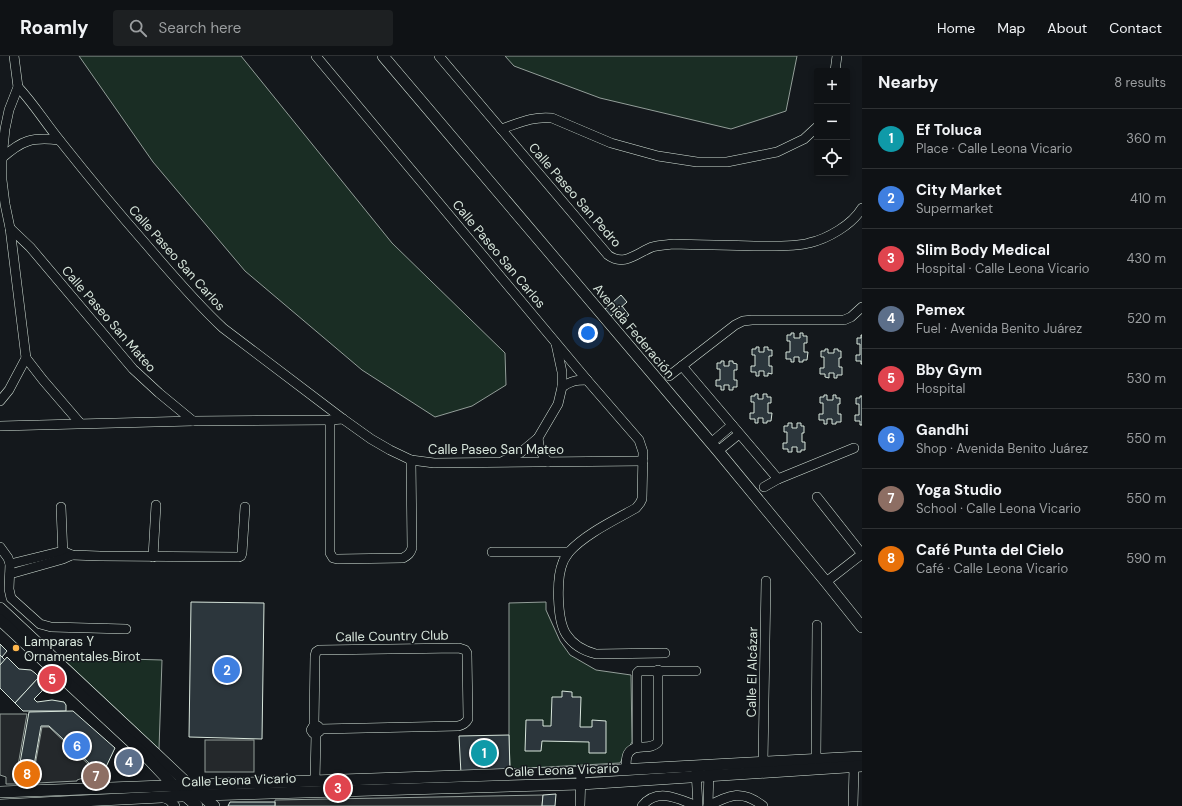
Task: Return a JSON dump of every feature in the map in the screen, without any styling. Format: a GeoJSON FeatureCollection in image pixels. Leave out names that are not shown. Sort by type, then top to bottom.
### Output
{"type":"FeatureCollection","features":[{"type":"Feature","properties":{"kind":"main road","name":"Avenida Federación"},"geometry":{"type":"LineString","coordinates":[[383,56],[714,447],[862,627]]}},
{"type":"Feature","properties":{"kind":"main road"},"geometry":{"type":"LineString","coordinates":[[0,608],[56,662],[189,785],[214,806]]}},
{"type":"Feature","properties":{"kind":"main road"},"geometry":{"type":"LineString","coordinates":[[0,620],[139,750],[192,803],[213,784]]}},
{"type":"Feature","properties":{"kind":"main road","name":"Calle Leona Vicario"},"geometry":{"type":"LineString","coordinates":[[709,771],[763,762],[862,757]]}},
{"type":"Feature","properties":{"kind":"main road","name":"Calle Leona Vicario"},"geometry":{"type":"LineString","coordinates":[[202,795],[431,783],[626,770],[709,771],[858,766]]}},
{"type":"Feature","properties":{"kind":"main road","name":"Calle Leona Vicario"},"geometry":{"type":"LineString","coordinates":[[0,792],[315,781],[581,784],[696,771]]}},
{"type":"Feature","properties":{"kind":"main road","name":"Calle Leona Vicario"},"geometry":{"type":"LineString","coordinates":[[0,804],[162,797],[192,803]]}},
{"type":"Feature","properties":{"kind":"street"},"geometry":{"type":"LineString","coordinates":[[14,56],[18,87],[9,110],[5,129],[2,158],[2,180],[10,228],[26,358],[80,423]]}},
{"type":"Feature","properties":{"kind":"street","name":"Calle Paseo San Carlos"},"geometry":{"type":"LineString","coordinates":[[316,56],[639,440],[643,452],[643,461]]}},
{"type":"Feature","properties":{"kind":"street","name":"Calle Paseo San Pedro"},"geometry":{"type":"LineString","coordinates":[[439,56],[613,259],[625,260],[652,248],[674,244],[776,246],[808,244],[829,236],[845,226],[860,212],[862,208]]}},
{"type":"Feature","properties":{"kind":"street"},"geometry":{"type":"LineString","coordinates":[[836,68],[837,56]]}},
{"type":"Feature","properties":{"kind":"street","name":"Calle Paseo San Carlos"},"geometry":{"type":"LineString","coordinates":[[18,87],[28,97],[59,140],[100,191],[189,295],[224,328],[343,419]]}},
{"type":"Feature","properties":{"kind":"street"},"geometry":{"type":"LineString","coordinates":[[501,129],[532,118],[552,118],[612,143],[658,156],[697,162],[727,162],[777,152],[804,139],[814,131]]}},
{"type":"Feature","properties":{"kind":"street"},"geometry":{"type":"LineString","coordinates":[[2,158],[13,148],[22,143],[33,140],[59,140]]}},
{"type":"Feature","properties":{"kind":"street","name":"Calle Paseo San Mateo"},"geometry":{"type":"LineString","coordinates":[[10,228],[30,247],[133,369],[193,421]]}},
{"type":"Feature","properties":{"kind":"street"},"geometry":{"type":"LineString","coordinates":[[668,376],[735,325],[743,321],[848,319],[862,307]]}},
{"type":"Feature","properties":{"kind":"street","name":"Calle Paseo San Carlos"},"geometry":{"type":"LineString","coordinates":[[498,463],[520,453],[538,438],[558,404],[562,387],[560,365],[555,341]]}},
{"type":"Feature","properties":{"kind":"street"},"geometry":{"type":"LineString","coordinates":[[0,401],[9,390],[26,358]]}},
{"type":"Feature","properties":{"kind":"street"},"geometry":{"type":"LineString","coordinates":[[682,366],[778,479]]}},
{"type":"Feature","properties":{"kind":"street"},"geometry":{"type":"LineString","coordinates":[[562,387],[570,381],[587,380]]}},
{"type":"Feature","properties":{"kind":"street"},"geometry":{"type":"LineString","coordinates":[[0,426],[80,423],[343,419]]}},
{"type":"Feature","properties":{"kind":"street","name":"Calle Paseo San Mateo"},"geometry":{"type":"LineString","coordinates":[[343,419],[390,450],[411,460],[434,463],[643,461]]}},
{"type":"Feature","properties":{"kind":"street"},"geometry":{"type":"LineString","coordinates":[[330,420],[330,553],[333,558],[403,558],[411,552],[411,460]]}},
{"type":"Feature","properties":{"kind":"street"},"geometry":{"type":"LineString","coordinates":[[714,447],[732,425]]}},
{"type":"Feature","properties":{"kind":"street"},"geometry":{"type":"LineString","coordinates":[[714,447],[739,434]]}},
{"type":"Feature","properties":{"kind":"street"},"geometry":{"type":"LineString","coordinates":[[538,438],[542,456],[548,462]]}},
{"type":"Feature","properties":{"kind":"street"},"geometry":{"type":"LineString","coordinates":[[764,487],[778,479],[854,448]]}},
{"type":"Feature","properties":{"kind":"street"},"geometry":{"type":"LineString","coordinates":[[643,461],[642,494],[640,503],[636,508],[581,541],[569,552],[563,562],[559,577],[558,597],[565,634],[576,646],[585,651],[596,654],[665,653]]}},
{"type":"Feature","properties":{"kind":"street"},"geometry":{"type":"LineString","coordinates":[[818,498],[862,554],[826,582]]}},
{"type":"Feature","properties":{"kind":"street"},"geometry":{"type":"LineString","coordinates":[[153,556],[156,505]]}},
{"type":"Feature","properties":{"kind":"street"},"geometry":{"type":"LineString","coordinates":[[10,564],[66,555],[239,558],[242,553],[245,507]]}},
{"type":"Feature","properties":{"kind":"street"},"geometry":{"type":"LineString","coordinates":[[61,508],[66,555]]}},
{"type":"Feature","properties":{"kind":"street"},"geometry":{"type":"LineString","coordinates":[[0,547],[8,558],[10,564],[9,589],[11,598],[40,624],[51,627],[126,629]]}},
{"type":"Feature","properties":{"kind":"street"},"geometry":{"type":"LineString","coordinates":[[492,552],[569,552]]}},
{"type":"Feature","properties":{"kind":"street"},"geometry":{"type":"LineString","coordinates":[[10,574],[66,555]]}},
{"type":"Feature","properties":{"kind":"street","name":"Calle El Alcázar"},"geometry":{"type":"LineString","coordinates":[[763,762],[766,581]]}},
{"type":"Feature","properties":{"kind":"street"},"geometry":{"type":"LineString","coordinates":[[816,759],[817,625]]}},
{"type":"Feature","properties":{"kind":"street","name":"Calle Country Club"},"geometry":{"type":"LineString","coordinates":[[315,781],[317,730],[316,652],[319,650],[459,648],[465,650],[467,653],[468,719],[463,725],[317,730]]}},
{"type":"Feature","properties":{"kind":"street"},"geometry":{"type":"LineString","coordinates":[[637,747],[637,673],[639,671],[658,670],[696,671]]}},
{"type":"Feature","properties":{"kind":"street"},"geometry":{"type":"LineString","coordinates":[[626,770],[626,757],[628,753],[637,747],[652,747],[658,742],[658,670]]}},
{"type":"Feature","properties":{"kind":"street"},"geometry":{"type":"LineString","coordinates":[[853,806],[858,766]]}},
{"type":"Feature","properties":{"kind":"street"},"geometry":{"type":"LineString","coordinates":[[642,806],[654,797],[664,795],[672,796],[697,806],[696,771]]}},
{"type":"Feature","properties":{"kind":"street"},"geometry":{"type":"LineString","coordinates":[[709,771],[708,806],[727,797],[736,795],[749,797],[763,806]]}},
{"type":"Feature","properties":{"kind":"street"},"geometry":{"type":"LineString","coordinates":[[580,806],[581,772]]}},
{"type":"Feature","properties":{"kind":"street"},"geometry":{"type":"LineString","coordinates":[[162,797],[169,800],[175,806]]}},
{"type":"Feature","properties":{"kind":"green space"},"geometry":{"type":"Polygon","coordinates":[[[79,56],[241,56],[392,243],[505,353],[506,385],[472,406],[435,417],[362,370],[245,271],[153,162],[79,56]]]}},
{"type":"Feature","properties":{"kind":"green space"},"geometry":{"type":"Polygon","coordinates":[[[505,56],[797,56],[786,111],[731,129],[600,98],[514,66],[505,56]]]}},
{"type":"Feature","properties":{"kind":"green space"},"geometry":{"type":"Polygon","coordinates":[[[546,602],[546,610],[560,641],[570,655],[596,670],[631,675],[632,742],[620,763],[510,769],[509,603],[546,602]]]}},
{"type":"Feature","properties":{"kind":"green space"},"geometry":{"type":"Polygon","coordinates":[[[61,657],[162,660],[159,749],[61,657]]]}},
{"type":"Feature","properties":{"kind":"shaded area"},"geometry":{"type":"Polygon","coordinates":[[[0,714],[27,714],[16,777],[17,784],[6,784],[6,777],[0,775],[0,714]]]}},
{"type":"Feature","properties":{"kind":"shaded area"},"geometry":{"type":"Polygon","coordinates":[[[42,727],[49,727],[89,765],[90,773],[103,773],[101,782],[88,782],[86,777],[77,781],[37,783],[38,778],[33,777],[42,727]]]}},
{"type":"Feature","properties":{"kind":"shaded area"},"geometry":{"type":"Polygon","coordinates":[[[205,740],[254,740],[254,772],[205,772],[205,740]]]}},
{"type":"Feature","properties":{"kind":"shaded area"},"geometry":{"type":"Polygon","coordinates":[[[543,795],[542,806],[275,806],[275,800],[543,795]]]}},
{"type":"Feature","properties":{"kind":"building"},"geometry":{"type":"Polygon","coordinates":[[[621,295],[627,302],[611,316],[604,310],[621,295]]]}},
{"type":"Feature","properties":{"kind":"building"},"geometry":{"type":"Polygon","coordinates":[[[622,306],[629,315],[623,320],[616,311],[622,306]]]}},
{"type":"Feature","properties":{"kind":"building"},"geometry":{"type":"Polygon","coordinates":[[[791,333],[794,333],[794,338],[800,338],[800,333],[803,333],[803,336],[807,336],[807,343],[804,343],[804,352],[808,352],[807,360],[803,360],[803,362],[799,362],[799,357],[794,357],[794,362],[791,362],[791,359],[786,359],[786,352],[790,352],[790,341],[787,341],[787,335],[791,335],[791,333]]]}},
{"type":"Feature","properties":{"kind":"building"},"geometry":{"type":"Polygon","coordinates":[[[861,335],[862,364],[861,361],[856,361],[856,355],[860,355],[860,344],[857,344],[857,338],[861,338],[861,335]]]}},
{"type":"Feature","properties":{"kind":"building"},"geometry":{"type":"Polygon","coordinates":[[[756,347],[759,347],[759,352],[764,352],[764,347],[768,347],[768,350],[772,350],[772,356],[769,356],[769,366],[772,366],[772,374],[768,373],[768,376],[764,376],[764,371],[759,371],[759,376],[756,376],[756,372],[751,372],[751,366],[755,366],[755,355],[752,355],[752,349],[756,349],[756,347]]]}},
{"type":"Feature","properties":{"kind":"building"},"geometry":{"type":"Polygon","coordinates":[[[825,349],[828,349],[828,353],[834,353],[834,349],[841,351],[839,367],[842,367],[842,375],[837,375],[837,378],[834,378],[834,373],[829,373],[829,378],[825,377],[825,374],[820,374],[820,368],[824,368],[824,357],[821,357],[821,351],[825,351],[825,349]]]}},
{"type":"Feature","properties":{"kind":"building"},"geometry":{"type":"Polygon","coordinates":[[[721,361],[724,361],[724,366],[729,366],[729,361],[733,361],[733,363],[737,364],[737,370],[734,370],[734,380],[737,380],[737,387],[733,387],[733,390],[729,390],[729,385],[724,385],[724,390],[721,390],[721,386],[716,386],[716,380],[720,380],[720,369],[717,369],[717,363],[721,363],[721,361]]]}},
{"type":"Feature","properties":{"kind":"building"},"geometry":{"type":"Polygon","coordinates":[[[755,394],[758,394],[758,399],[763,399],[763,394],[767,394],[767,397],[771,397],[771,403],[768,403],[768,413],[772,413],[771,421],[767,421],[767,423],[763,423],[763,418],[758,418],[758,423],[755,423],[755,419],[750,419],[750,413],[754,413],[754,402],[751,402],[751,396],[755,396],[755,394]]]}},
{"type":"Feature","properties":{"kind":"building"},"geometry":{"type":"Polygon","coordinates":[[[824,395],[827,395],[827,400],[833,400],[833,395],[836,395],[836,398],[840,398],[840,404],[838,404],[838,414],[841,414],[841,422],[832,424],[832,419],[827,419],[827,424],[824,424],[824,420],[819,420],[819,414],[823,414],[823,403],[820,403],[820,397],[824,397],[824,395]]]}},
{"type":"Feature","properties":{"kind":"building"},"geometry":{"type":"Polygon","coordinates":[[[860,396],[862,396],[862,425],[860,425],[860,421],[855,421],[855,415],[859,415],[859,404],[856,404],[856,398],[860,398],[860,396]]]}},
{"type":"Feature","properties":{"kind":"building"},"geometry":{"type":"Polygon","coordinates":[[[788,423],[792,423],[792,428],[797,428],[797,423],[801,423],[801,426],[804,426],[802,442],[805,442],[805,450],[797,452],[797,447],[792,447],[792,452],[788,452],[788,449],[783,449],[783,443],[787,443],[787,432],[784,432],[784,426],[788,426],[788,423]]]}},
{"type":"Feature","properties":{"kind":"building"},"geometry":{"type":"Polygon","coordinates":[[[191,602],[264,603],[262,739],[189,737],[191,602]]]}},
{"type":"Feature","properties":{"kind":"building"},"geometry":{"type":"Polygon","coordinates":[[[0,644],[7,651],[2,657],[0,655],[0,644]]]}},
{"type":"Feature","properties":{"kind":"building"},"geometry":{"type":"Polygon","coordinates":[[[0,655],[5,660],[0,665],[0,655]]]}},
{"type":"Feature","properties":{"kind":"building"},"geometry":{"type":"Polygon","coordinates":[[[7,657],[19,669],[31,670],[39,677],[15,703],[0,688],[0,665],[7,657]]]}},
{"type":"Feature","properties":{"kind":"building"},"geometry":{"type":"Polygon","coordinates":[[[39,677],[45,684],[42,691],[34,699],[37,702],[52,700],[64,702],[66,705],[66,711],[23,711],[15,703],[39,677]]]}},
{"type":"Feature","properties":{"kind":"building"},"geometry":{"type":"Polygon","coordinates":[[[562,691],[572,692],[572,697],[581,697],[580,727],[592,727],[592,720],[606,721],[606,753],[589,753],[589,742],[542,741],[541,751],[525,751],[526,720],[543,720],[543,726],[551,726],[552,697],[562,697],[562,691]]]}},
{"type":"Feature","properties":{"kind":"building"},"geometry":{"type":"Polygon","coordinates":[[[73,711],[115,748],[105,769],[91,769],[90,764],[49,726],[41,726],[32,777],[18,774],[29,712],[73,711]]]}},
{"type":"Feature","properties":{"kind":"building"},"geometry":{"type":"Polygon","coordinates":[[[509,735],[510,772],[461,774],[459,736],[509,735]]]}},
{"type":"Feature","properties":{"kind":"building"},"geometry":{"type":"Polygon","coordinates":[[[124,754],[130,756],[129,759],[140,763],[138,771],[126,766],[124,771],[118,768],[124,754]]]}},
{"type":"Feature","properties":{"kind":"building"},"geometry":{"type":"Polygon","coordinates":[[[556,794],[555,806],[542,806],[543,795],[556,794]]]}},
{"type":"Feature","properties":{"kind":"building"},"geometry":{"type":"Polygon","coordinates":[[[230,802],[275,802],[275,806],[228,806],[230,802]]]}},
{"type":"Feature","properties":{"kind":"place","name":"Lamparas Y Ornamentales Birot"},"geometry":{"type":"Point","coordinates":[16,648]}},
{"type":"Feature","properties":{"kind":"place","name":"City Market"},"geometry":{"type":"Point","coordinates":[227,670]}},
{"type":"Feature","properties":{"kind":"place","name":"Bby Gym"},"geometry":{"type":"Point","coordinates":[52,679]}},
{"type":"Feature","properties":{"kind":"place","name":"Gandhi"},"geometry":{"type":"Point","coordinates":[77,746]}},
{"type":"Feature","properties":{"kind":"place","name":"Ef Toluca"},"geometry":{"type":"Point","coordinates":[484,753]}},
{"type":"Feature","properties":{"kind":"place","name":"Pemex"},"geometry":{"type":"Point","coordinates":[129,762]}},
{"type":"Feature","properties":{"kind":"place","name":"Café Punta del Cielo"},"geometry":{"type":"Point","coordinates":[27,774]}},
{"type":"Feature","properties":{"kind":"place","name":"Yoga Studio"},"geometry":{"type":"Point","coordinates":[96,776]}},
{"type":"Feature","properties":{"kind":"place","name":"Slim Body Medical"},"geometry":{"type":"Point","coordinates":[338,788]}}]}
